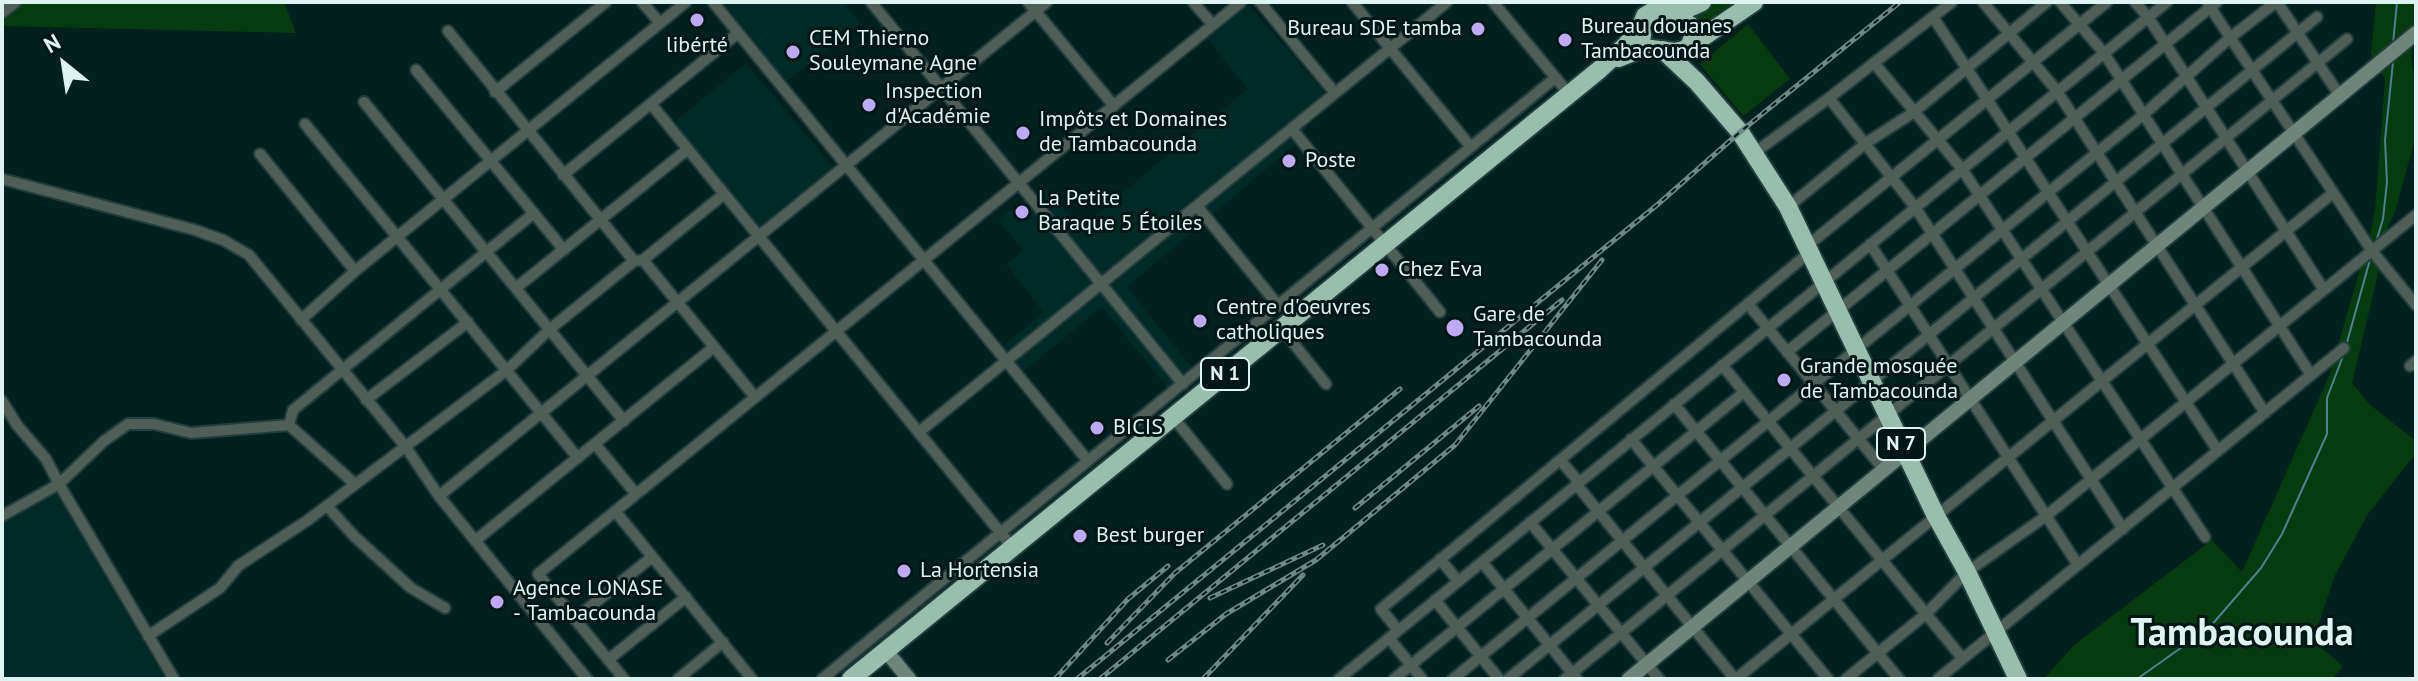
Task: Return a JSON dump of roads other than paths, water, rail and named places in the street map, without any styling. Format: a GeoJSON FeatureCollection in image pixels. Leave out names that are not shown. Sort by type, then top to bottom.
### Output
{"type":"FeatureCollection","features":[{"type":"Feature","properties":{"kind":"highway"},"geometry":{"type":"LineString","coordinates":[[1702,2],[1689,8],[1661,8],[1641,16],[1647,42],[1662,50],[1679,52],[1754,2]]}},
{"type":"Feature","properties":{"kind":"highway"},"geometry":{"type":"LineString","coordinates":[[1661,8],[1691,26],[1693,37],[1689,46]]}},
{"type":"Feature","properties":{"kind":"highway","name":"N 1"},"geometry":{"type":"LineString","coordinates":[[851,679],[1599,70],[1630,41],[1641,16]]}},
{"type":"Feature","properties":{"kind":"highway","name":"N 7"},"geometry":{"type":"LineString","coordinates":[[1689,46],[1697,82]]}},
{"type":"Feature","properties":{"kind":"highway","name":"N 1"},"geometry":{"type":"LineString","coordinates":[[1599,70],[1632,51],[1644,48],[1662,50]]}},
{"type":"Feature","properties":{"kind":"highway","name":"N 7"},"geometry":{"type":"LineString","coordinates":[[1662,50],[1697,82],[1754,153],[1788,207],[2018,679]]}},
{"type":"Feature","properties":{"kind":"street"},"geometry":{"type":"LineString","coordinates":[[2,13],[16,2]]}},
{"type":"Feature","properties":{"kind":"street"},"geometry":{"type":"LineString","coordinates":[[495,92],[606,2]]}},
{"type":"Feature","properties":{"kind":"street"},"geometry":{"type":"LineString","coordinates":[[642,2],[660,23]]}},
{"type":"Feature","properties":{"kind":"street"},"geometry":{"type":"LineString","coordinates":[[301,320],[397,236],[686,2]]}},
{"type":"Feature","properties":{"kind":"street"},"geometry":{"type":"LineString","coordinates":[[713,2],[1088,461]]}},
{"type":"Feature","properties":{"kind":"street"},"geometry":{"type":"LineString","coordinates":[[871,2],[1183,384]]}},
{"type":"Feature","properties":{"kind":"street"},"geometry":{"type":"LineString","coordinates":[[439,496],[941,88],[1032,7],[1047,2]]}},
{"type":"Feature","properties":{"kind":"street"},"geometry":{"type":"LineString","coordinates":[[1193,2],[1213,25]]}},
{"type":"Feature","properties":{"kind":"street"},"geometry":{"type":"LineString","coordinates":[[624,679],[538,574],[1241,2]]}},
{"type":"Feature","properties":{"kind":"street"},"geometry":{"type":"LineString","coordinates":[[1260,2],[1335,93]]}},
{"type":"Feature","properties":{"kind":"street"},"geometry":{"type":"LineString","coordinates":[[1352,2],[1471,147]]}},
{"type":"Feature","properties":{"kind":"street"},"geometry":{"type":"LineString","coordinates":[[919,432],[1447,2]]}},
{"type":"Feature","properties":{"kind":"street"},"geometry":{"type":"LineString","coordinates":[[1493,2],[1569,94]]}},
{"type":"Feature","properties":{"kind":"street"},"geometry":{"type":"LineString","coordinates":[[1754,153],[1952,2]]}},
{"type":"Feature","properties":{"kind":"street"},"geometry":{"type":"LineString","coordinates":[[1983,2],[2057,91],[2265,413]]}},
{"type":"Feature","properties":{"kind":"street"},"geometry":{"type":"LineString","coordinates":[[1788,207],[1866,143],[1914,112],[2047,2]]}},
{"type":"Feature","properties":{"kind":"street"},"geometry":{"type":"LineString","coordinates":[[2060,2],[2104,53],[2311,375]]}},
{"type":"Feature","properties":{"kind":"street"},"geometry":{"type":"LineString","coordinates":[[1398,630],[1381,609],[1748,304],[1893,177],[2107,2]]}},
{"type":"Feature","properties":{"kind":"street"},"geometry":{"type":"LineString","coordinates":[[2135,2],[2148,17],[2324,290]]}},
{"type":"Feature","properties":{"kind":"street"},"geometry":{"type":"LineString","coordinates":[[1339,679],[2167,2]]}},
{"type":"Feature","properties":{"kind":"street"},"geometry":{"type":"LineString","coordinates":[[1453,679],[2097,153],[2276,2],[2340,96]]}},
{"type":"Feature","properties":{"kind":"street"},"geometry":{"type":"LineString","coordinates":[[1787,352],[2212,4],[2372,251],[2412,291],[2416,305]]}},
{"type":"Feature","properties":{"kind":"street"},"geometry":{"type":"LineString","coordinates":[[1032,7],[1114,106]]}},
{"type":"Feature","properties":{"kind":"street"},"geometry":{"type":"LineString","coordinates":[[1933,17],[2218,451]]}},
{"type":"Feature","properties":{"kind":"street"},"geometry":{"type":"LineString","coordinates":[[1508,679],[2317,17]]}},
{"type":"Feature","properties":{"kind":"street"},"geometry":{"type":"LineString","coordinates":[[448,31],[600,220],[677,302],[755,397]]}},
{"type":"Feature","properties":{"kind":"street"},"geometry":{"type":"LineString","coordinates":[[563,175],[738,33]]}},
{"type":"Feature","properties":{"kind":"street"},"geometry":{"type":"LineString","coordinates":[[1629,679],[2416,33]]}},
{"type":"Feature","properties":{"kind":"street"},"geometry":{"type":"LineString","coordinates":[[1482,562],[1571,677],[2347,39]]}},
{"type":"Feature","properties":{"kind":"street"},"geometry":{"type":"LineString","coordinates":[[1874,63],[1962,169],[2205,537]]}},
{"type":"Feature","properties":{"kind":"street"},"geometry":{"type":"LineString","coordinates":[[416,70],[564,250]]}},
{"type":"Feature","properties":{"kind":"street"},"geometry":{"type":"LineString","coordinates":[[822,679],[1555,78]]}},
{"type":"Feature","properties":{"kind":"street"},"geometry":{"type":"LineString","coordinates":[[1829,98],[1915,207],[2123,529]]}},
{"type":"Feature","properties":{"kind":"street"},"geometry":{"type":"LineString","coordinates":[[364,102],[624,421]]}},
{"type":"Feature","properties":{"kind":"street"},"geometry":{"type":"LineString","coordinates":[[651,104],[1013,548]]}},
{"type":"Feature","properties":{"kind":"street"},"geometry":{"type":"LineString","coordinates":[[305,124],[578,458]]}},
{"type":"Feature","properties":{"kind":"street"},"geometry":{"type":"LineString","coordinates":[[1292,129],[1440,312]]}},
{"type":"Feature","properties":{"kind":"street"},"geometry":{"type":"LineString","coordinates":[[516,288],[688,149]]}},
{"type":"Feature","properties":{"kind":"street"},"geometry":{"type":"LineString","coordinates":[[260,154],[355,271]]}},
{"type":"Feature","properties":{"kind":"street"},"geometry":{"type":"LineString","coordinates":[[2,179],[223,240],[249,255],[405,446],[439,496],[587,679]]}},
{"type":"Feature","properties":{"kind":"street"},"geometry":{"type":"LineString","coordinates":[[1560,460],[1598,512],[1736,679],[2333,193]]}},
{"type":"Feature","properties":{"kind":"street"},"geometry":{"type":"LineString","coordinates":[[148,636],[220,588],[238,566],[327,506],[507,370],[550,329],[724,194]]}},
{"type":"Feature","properties":{"kind":"street"},"geometry":{"type":"LineString","coordinates":[[1197,206],[1278,305]]}},
{"type":"Feature","properties":{"kind":"street"},"geometry":{"type":"LineString","coordinates":[[289,425],[293,410],[534,213]]}},
{"type":"Feature","properties":{"kind":"street"},"geometry":{"type":"LineString","coordinates":[[1846,679],[1926,614],[1967,572],[2046,516],[2416,215]]}},
{"type":"Feature","properties":{"kind":"street"},"geometry":{"type":"LineString","coordinates":[[1870,244],[2078,565]]}},
{"type":"Feature","properties":{"kind":"street"},"geometry":{"type":"LineString","coordinates":[[1748,304],[1884,470]]}},
{"type":"Feature","properties":{"kind":"street"},"geometry":{"type":"LineString","coordinates":[[366,400],[468,322]]}},
{"type":"Feature","properties":{"kind":"street"},"geometry":{"type":"LineString","coordinates":[[1282,329],[1326,384]]}},
{"type":"Feature","properties":{"kind":"street"},"geometry":{"type":"LineString","coordinates":[[476,540],[714,347]]}},
{"type":"Feature","properties":{"kind":"street"},"geometry":{"type":"LineString","coordinates":[[1938,679],[2344,348]]}},
{"type":"Feature","properties":{"kind":"street"},"geometry":{"type":"LineString","coordinates":[[1722,365],[1963,659]]}},
{"type":"Feature","properties":{"kind":"street"},"geometry":{"type":"LineString","coordinates":[[1394,679],[1744,392]]}},
{"type":"Feature","properties":{"kind":"street"},"geometry":{"type":"LineString","coordinates":[[2,401],[17,425],[46,459],[174,679]]}},
{"type":"Feature","properties":{"kind":"street"},"geometry":{"type":"LineString","coordinates":[[1674,404],[1899,679]]}},
{"type":"Feature","properties":{"kind":"street"},"geometry":{"type":"LineString","coordinates":[[1173,417],[1227,484]]}},
{"type":"Feature","properties":{"kind":"street"},"geometry":{"type":"LineString","coordinates":[[2,516],[59,484],[104,441],[128,424],[154,424],[191,433],[289,425],[355,484]]}},
{"type":"Feature","properties":{"kind":"street"},"geometry":{"type":"LineString","coordinates":[[1631,439],[1828,679]]}},
{"type":"Feature","properties":{"kind":"street"},"geometry":{"type":"LineString","coordinates":[[595,444],[636,494]]}},
{"type":"Feature","properties":{"kind":"street"},"geometry":{"type":"LineString","coordinates":[[327,506],[354,536],[411,588],[445,608]]}},
{"type":"Feature","properties":{"kind":"street"},"geometry":{"type":"LineString","coordinates":[[615,511],[752,679]]}},
{"type":"Feature","properties":{"kind":"street"},"geometry":{"type":"LineString","coordinates":[[1530,522],[1659,679]]}},
{"type":"Feature","properties":{"kind":"street"},"geometry":{"type":"LineString","coordinates":[[575,619],[652,557]]}},
{"type":"Feature","properties":{"kind":"street"},"geometry":{"type":"LineString","coordinates":[[1440,559],[1458,581]]}},
{"type":"Feature","properties":{"kind":"street"},"geometry":{"type":"LineString","coordinates":[[608,660],[686,597]]}},
{"type":"Feature","properties":{"kind":"street"},"geometry":{"type":"LineString","coordinates":[[1435,600],[1499,679]]}},
{"type":"Feature","properties":{"kind":"street"},"geometry":{"type":"LineString","coordinates":[[1389,638],[1422,679]]}},
{"type":"Feature","properties":{"kind":"street"},"geometry":{"type":"LineString","coordinates":[[678,679],[723,642]]}},
{"type":"Feature","properties":{"kind":"street"},"geometry":{"type":"LineString","coordinates":[[886,651],[909,679]]}},
{"type":"Feature","properties":{"kind":"waterway"},"geometry":{"type":"LineString","coordinates":[[2393,44],[2397,2]]}},
{"type":"Feature","properties":{"kind":"waterway"},"geometry":{"type":"LineString","coordinates":[[2376,242],[2383,219],[2387,182],[2385,140],[2393,62]]}},
{"type":"Feature","properties":{"kind":"waterway"},"geometry":{"type":"LineString","coordinates":[[2346,346],[2371,256]]}},
{"type":"Feature","properties":{"kind":"waterway"},"geometry":{"type":"LineString","coordinates":[[2137,679],[2209,628],[2261,568],[2282,534],[2327,434],[2327,398],[2343,356]]}},
{"type":"Feature","properties":{"kind":"railway"},"geometry":{"type":"LineString","coordinates":[[1077,679],[1657,205],[1740,132],[1900,2]]}},
{"type":"Feature","properties":{"kind":"railway"},"geometry":{"type":"LineString","coordinates":[[1168,660],[1226,614],[1316,560],[1455,445],[1602,260]]}},
{"type":"Feature","properties":{"kind":"railway"},"geometry":{"type":"LineString","coordinates":[[1100,679],[1562,300]]}},
{"type":"Feature","properties":{"kind":"railway"},"geometry":{"type":"LineString","coordinates":[[1107,643],[1175,573],[1400,389]]}},
{"type":"Feature","properties":{"kind":"railway"},"geometry":{"type":"LineString","coordinates":[[1355,508],[1479,406]]}},
{"type":"Feature","properties":{"kind":"railway"},"geometry":{"type":"LineString","coordinates":[[1210,598],[1323,545]]}},
{"type":"Feature","properties":{"kind":"railway"},"geometry":{"type":"LineString","coordinates":[[1055,679],[1128,599],[1168,566]]}},
{"type":"Feature","properties":{"kind":"railway"},"geometry":{"type":"LineString","coordinates":[[1203,679],[1303,575]]}},
{"type":"Feature","properties":{"kind":"place","name":"libérté"},"geometry":{"type":"Point","coordinates":[697,20]}},
{"type":"Feature","properties":{"kind":"place","name":"Bureau SDE tamba"},"geometry":{"type":"Point","coordinates":[1478,29]}},
{"type":"Feature","properties":{"kind":"place","name":"Bureau douanes Tambacounda"},"geometry":{"type":"Point","coordinates":[1565,40]}},
{"type":"Feature","properties":{"kind":"place","name":"CEM Thierno Souleymane Agne"},"geometry":{"type":"Point","coordinates":[793,52]}},
{"type":"Feature","properties":{"kind":"place","name":"Inspection d'Académie"},"geometry":{"type":"Point","coordinates":[869,105]}},
{"type":"Feature","properties":{"kind":"place","name":"Impôts et Domaines de Tambacounda"},"geometry":{"type":"Point","coordinates":[1023,133]}},
{"type":"Feature","properties":{"kind":"place","name":"Poste"},"geometry":{"type":"Point","coordinates":[1289,161]}},
{"type":"Feature","properties":{"kind":"place","name":"La Petite Baraque 5 Étoiles"},"geometry":{"type":"Point","coordinates":[1022,212]}},
{"type":"Feature","properties":{"kind":"place","name":"Chez Eva"},"geometry":{"type":"Point","coordinates":[1382,270]}},
{"type":"Feature","properties":{"kind":"place","name":"Centre d'oeuvres catholiques"},"geometry":{"type":"Point","coordinates":[1200,321]}},
{"type":"Feature","properties":{"kind":"place","name":"Gare de Tambacounda"},"geometry":{"type":"Point","coordinates":[1455,328]}},
{"type":"Feature","properties":{"kind":"place","name":"Grande mosquée de Tambacounda"},"geometry":{"type":"Point","coordinates":[1784,380]}},
{"type":"Feature","properties":{"kind":"place","name":"BICIS"},"geometry":{"type":"Point","coordinates":[1097,428]}},
{"type":"Feature","properties":{"kind":"place","name":"Best burger"},"geometry":{"type":"Point","coordinates":[1080,536]}},
{"type":"Feature","properties":{"kind":"place","name":"La Hortensia"},"geometry":{"type":"Point","coordinates":[904,571]}},
{"type":"Feature","properties":{"kind":"place","name":"Agence LONASE - Tambacounda"},"geometry":{"type":"Point","coordinates":[497,602]}},
{"type":"Feature","properties":{"kind":"district","name":"Tambacounda"},"geometry":{"type":"Point","coordinates":[2242,634]}}]}
